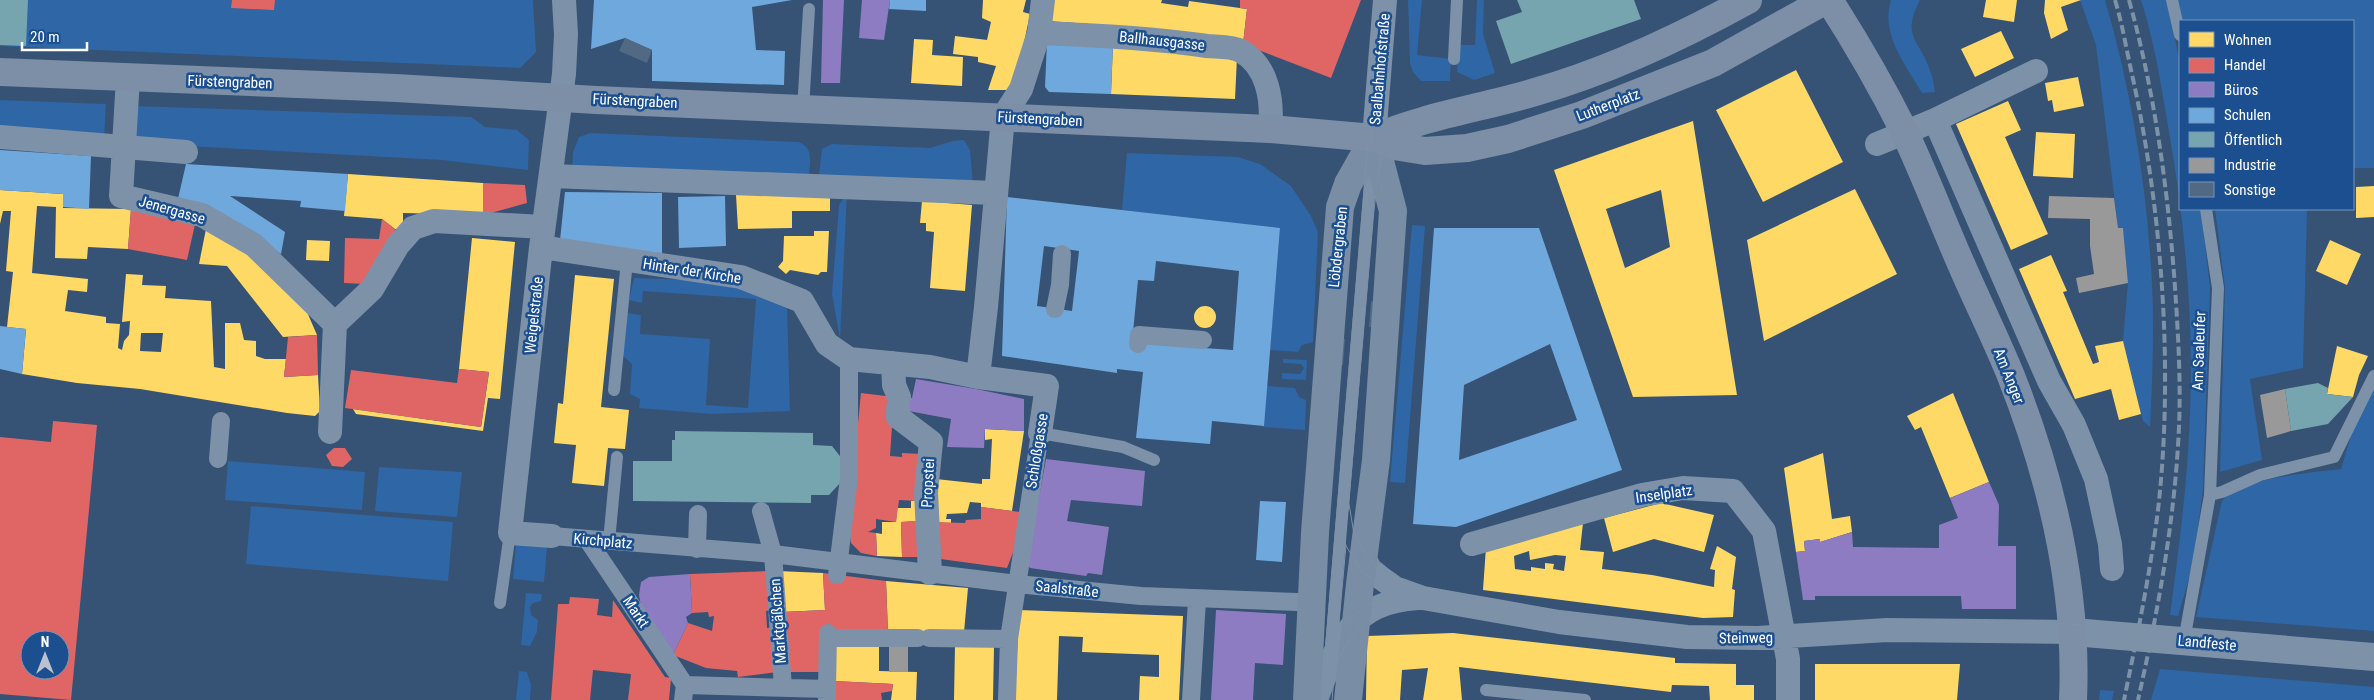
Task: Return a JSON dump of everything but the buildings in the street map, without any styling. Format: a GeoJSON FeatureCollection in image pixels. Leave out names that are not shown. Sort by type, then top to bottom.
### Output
{"type":"FeatureCollection","features":[{"type":"Feature","properties":{"kind":"main road","name":"Lutherplatz"},"geometry":{"type":"LineString","coordinates":[[1374,138],[1422,121],[1537,92],[1598,70],[1639,54],[1710,21],[1748,0]]}},
{"type":"Feature","properties":{"kind":"main road","name":"Lutherplatz"},"geometry":{"type":"LineString","coordinates":[[1270,129],[1374,138],[1407,149],[1444,151],[1467,148],[1546,128],[1645,91],[1713,63],[1827,0]]}},
{"type":"Feature","properties":{"kind":"main road","name":"Am Anger"},"geometry":{"type":"LineString","coordinates":[[1827,0],[1863,53],[1904,132],[2010,375],[2046,475],[2059,529],[2073,632],[2073,700]]}},
{"type":"Feature","properties":{"kind":"main road","name":"Fürstengraben"},"geometry":{"type":"LineString","coordinates":[[0,72],[396,88],[560,98],[1270,129]]}},
{"type":"Feature","properties":{"kind":"main road"},"geometry":{"type":"LineString","coordinates":[[1348,700],[1363,556],[1376,460],[1393,211],[1374,138]]}},
{"type":"Feature","properties":{"kind":"main road","name":"Löbdergraben"},"geometry":{"type":"LineString","coordinates":[[1307,700],[1314,542],[1340,208],[1348,184],[1374,138]]}},
{"type":"Feature","properties":{"kind":"street","name":"Weigelstraße"},"geometry":{"type":"LineString","coordinates":[[510,533],[542,237],[566,55],[564,0]]}},
{"type":"Feature","properties":{"kind":"street"},"geometry":{"type":"LineString","coordinates":[[978,377],[1003,117],[1021,89],[1039,33],[1043,0]]}},
{"type":"Feature","properties":{"kind":"street","name":"Saalbahnhofstraße"},"geometry":{"type":"LineString","coordinates":[[1374,138],[1386,0]]}},
{"type":"Feature","properties":{"kind":"street","name":"Ballhausgasse"},"geometry":{"type":"LineString","coordinates":[[1039,33],[1154,40],[1240,50],[1262,76],[1271,104],[1270,129]]}},
{"type":"Feature","properties":{"kind":"street"},"geometry":{"type":"LineString","coordinates":[[1878,144],[1936,120],[2036,71]]}},
{"type":"Feature","properties":{"kind":"street","name":"Jenergasse"},"geometry":{"type":"LineString","coordinates":[[128,78],[121,196],[202,215],[254,245],[335,324]]}},
{"type":"Feature","properties":{"kind":"street"},"geometry":{"type":"LineString","coordinates":[[1936,120],[2049,381],[2074,425],[2096,479],[2110,544],[2112,569]]}},
{"type":"Feature","properties":{"kind":"street"},"geometry":{"type":"LineString","coordinates":[[0,137],[186,152]]}},
{"type":"Feature","properties":{"kind":"street"},"geometry":{"type":"LineString","coordinates":[[551,176],[995,193]]}},
{"type":"Feature","properties":{"kind":"street"},"geometry":{"type":"LineString","coordinates":[[330,432],[335,324],[372,289],[398,245],[414,228],[434,221],[542,237]]}},
{"type":"Feature","properties":{"kind":"street","name":"Hinter der Kirche"},"geometry":{"type":"LineString","coordinates":[[542,237],[619,263],[741,277],[802,302],[827,344],[849,359]]}},
{"type":"Feature","properties":{"kind":"street"},"geometry":{"type":"LineString","coordinates":[[1055,309],[1060,284],[1062,254]]}},
{"type":"Feature","properties":{"kind":"street"},"geometry":{"type":"LineString","coordinates":[[1138,344],[1139,335],[1203,340]]}},
{"type":"Feature","properties":{"kind":"street"},"geometry":{"type":"LineString","coordinates":[[837,568],[849,478],[849,359]]}},
{"type":"Feature","properties":{"kind":"street","name":"Schloßgasse"},"geometry":{"type":"LineString","coordinates":[[849,359],[930,367],[978,377],[1047,386],[1009,638],[1007,700]]}},
{"type":"Feature","properties":{"kind":"street","name":"Propstei"},"geometry":{"type":"LineString","coordinates":[[893,363],[894,385],[899,403],[898,417],[931,442],[926,492],[930,573]]}},
{"type":"Feature","properties":{"kind":"street"},"geometry":{"type":"LineString","coordinates":[[218,459],[221,421]]}},
{"type":"Feature","properties":{"kind":"street","name":"Inselplatz"},"geometry":{"type":"LineString","coordinates":[[1472,544],[1642,495],[1683,488],[1733,490],[1764,531],[1784,637]]}},
{"type":"Feature","properties":{"kind":"street"},"geometry":{"type":"LineString","coordinates":[[761,511],[773,554]]}},
{"type":"Feature","properties":{"kind":"street"},"geometry":{"type":"LineString","coordinates":[[697,549],[698,514]]}},
{"type":"Feature","properties":{"kind":"street","name":"Kirchplatz"},"geometry":{"type":"LineString","coordinates":[[510,533],[773,554],[837,568]]}},
{"type":"Feature","properties":{"kind":"street","name":"Markt"},"geometry":{"type":"LineString","coordinates":[[587,540],[684,692],[783,687],[827,694]]}},
{"type":"Feature","properties":{"kind":"street","name":"Marktgäßchen"},"geometry":{"type":"LineString","coordinates":[[773,554],[783,687]]}},
{"type":"Feature","properties":{"kind":"street","name":"Steinweg"},"geometry":{"type":"LineString","coordinates":[[1363,556],[1370,569],[1395,588],[1422,598],[1559,622],[1687,637],[1729,639],[1888,630],[2073,632]]}},
{"type":"Feature","properties":{"kind":"street","name":"Saalstraße"},"geometry":{"type":"LineString","coordinates":[[837,568],[930,573],[1017,584],[1197,600],[1297,602]]}},
{"type":"Feature","properties":{"kind":"street","name":"Steinweg"},"geometry":{"type":"LineString","coordinates":[[1356,622],[1369,610],[1383,604],[1422,598]]}},
{"type":"Feature","properties":{"kind":"street"},"geometry":{"type":"LineString","coordinates":[[1191,700],[1197,600]]}},
{"type":"Feature","properties":{"kind":"street"},"geometry":{"type":"LineString","coordinates":[[1316,700],[1336,646],[1356,622]]}},
{"type":"Feature","properties":{"kind":"street","name":"Landfeste"},"geometry":{"type":"LineString","coordinates":[[2073,632],[2374,658]]}},
{"type":"Feature","properties":{"kind":"street"},"geometry":{"type":"LineString","coordinates":[[827,694],[828,636],[1009,638]]}},
{"type":"Feature","properties":{"kind":"street"},"geometry":{"type":"LineString","coordinates":[[1784,637],[1788,659],[1788,700]]}},
{"type":"Feature","properties":{"kind":"lane"},"geometry":{"type":"LineString","coordinates":[[1454,59],[1457,0]]}},
{"type":"Feature","properties":{"kind":"lane"},"geometry":{"type":"LineString","coordinates":[[2172,0],[2179,30]]}},
{"type":"Feature","properties":{"kind":"lane"},"geometry":{"type":"LineString","coordinates":[[803,109],[809,9]]}},
{"type":"Feature","properties":{"kind":"lane"},"geometry":{"type":"LineString","coordinates":[[1327,700],[1374,138]]}},
{"type":"Feature","properties":{"kind":"lane","name":"Am Saaleufer"},"geometry":{"type":"LineString","coordinates":[[2184,641],[2210,495],[2218,288],[2206,210]]}},
{"type":"Feature","properties":{"kind":"lane"},"geometry":{"type":"LineString","coordinates":[[614,390],[619,263]]}},
{"type":"Feature","properties":{"kind":"lane"},"geometry":{"type":"LineString","coordinates":[[2210,495],[2222,492],[2260,475],[2334,457],[2374,376]]}},
{"type":"Feature","properties":{"kind":"lane"},"geometry":{"type":"LineString","coordinates":[[1040,433],[1123,447],[1154,460]]}},
{"type":"Feature","properties":{"kind":"lane"},"geometry":{"type":"LineString","coordinates":[[609,541],[617,457]]}},
{"type":"Feature","properties":{"kind":"lane"},"geometry":{"type":"LineString","coordinates":[[500,603],[510,533]]}},
{"type":"Feature","properties":{"kind":"lane"},"geometry":{"type":"LineString","coordinates":[[1486,690],[1586,700]]}},
{"type":"Feature","properties":{"kind":"shaded area"},"geometry":{"type":"Polygon","coordinates":[[[0,0],[533,0],[536,52],[520,68],[0,46],[0,0]]]}},
{"type":"Feature","properties":{"kind":"shaded area"},"geometry":{"type":"Polygon","coordinates":[[[1408,0],[1422,0],[1417,55],[1451,59],[1450,81],[1421,81],[1413,72],[1410,63],[1408,0]]]}},
{"type":"Feature","properties":{"kind":"shaded area"},"geometry":{"type":"Polygon","coordinates":[[[1477,0],[1484,0],[1483,34],[1495,73],[1474,80],[1457,72],[1458,45],[1475,45],[1477,0]]]}},
{"type":"Feature","properties":{"kind":"shaded area"},"geometry":{"type":"Polygon","coordinates":[[[1891,0],[1920,0],[1914,13],[1912,31],[1927,62],[1935,92],[1922,93],[1896,49],[1889,25],[1891,0]]]}},
{"type":"Feature","properties":{"kind":"shaded area"},"geometry":{"type":"Polygon","coordinates":[[[2080,0],[2105,0],[2114,31],[2134,126],[2144,190],[2152,275],[2153,340],[2150,427],[2143,421],[2123,341],[2128,283],[2123,228],[2118,228],[2096,45],[2080,0]]]}},
{"type":"Feature","properties":{"kind":"shaded area"},"geometry":{"type":"Polygon","coordinates":[[[2141,0],[2167,0],[2179,58],[2179,198],[2160,78],[2141,0]]]}},
{"type":"Feature","properties":{"kind":"shaded area"},"geometry":{"type":"Polygon","coordinates":[[[2177,0],[2374,0],[2374,168],[2354,168],[2354,20],[2182,20],[2177,0]]]}},
{"type":"Feature","properties":{"kind":"shaded area"},"geometry":{"type":"Polygon","coordinates":[[[0,100],[106,104],[104,139],[0,131],[0,100]]]}},
{"type":"Feature","properties":{"kind":"shaded area"},"geometry":{"type":"Polygon","coordinates":[[[133,106],[471,117],[485,127],[517,130],[529,140],[528,170],[442,160],[132,143],[133,106]]]}},
{"type":"Feature","properties":{"kind":"shaded area"},"geometry":{"type":"Polygon","coordinates":[[[590,133],[798,142],[807,147],[809,151],[809,175],[572,175],[573,152],[579,137],[590,133]]]}},
{"type":"Feature","properties":{"kind":"shaded area"},"geometry":{"type":"Polygon","coordinates":[[[964,140],[970,150],[973,185],[819,176],[822,149],[832,144],[930,148],[953,141],[964,140]]]}},
{"type":"Feature","properties":{"kind":"shaded area"},"geometry":{"type":"Polygon","coordinates":[[[1127,153],[1238,157],[1260,164],[1291,186],[1311,216],[1318,232],[1313,342],[1302,345],[1298,352],[1270,350],[1280,228],[1122,210],[1127,153]]]}},
{"type":"Feature","properties":{"kind":"shaded area"},"geometry":{"type":"Polygon","coordinates":[[[847,194],[840,339],[832,294],[839,205],[847,194]]]}},
{"type":"Feature","properties":{"kind":"shaded area"},"geometry":{"type":"Polygon","coordinates":[[[2180,210],[2201,210],[2210,288],[2203,489],[2193,565],[2178,616],[2170,615],[2184,502],[2191,396],[2190,318],[2180,210]]]}},
{"type":"Feature","properties":{"kind":"shaded area"},"geometry":{"type":"Polygon","coordinates":[[[2215,210],[2307,210],[2303,368],[2250,379],[2262,460],[2220,472],[2225,287],[2215,210]]]}},
{"type":"Feature","properties":{"kind":"shaded area"},"geometry":{"type":"Polygon","coordinates":[[[1412,225],[1425,226],[1405,483],[1390,482],[1412,225]]]}},
{"type":"Feature","properties":{"kind":"shaded area"},"geometry":{"type":"Polygon","coordinates":[[[634,278],[728,281],[787,306],[790,411],[711,414],[639,408],[640,399],[630,394],[632,364],[621,354],[627,313],[641,315],[640,334],[710,339],[706,405],[748,408],[756,299],[643,291],[642,303],[629,300],[634,278]]]}},
{"type":"Feature","properties":{"kind":"shaded area"},"geometry":{"type":"Polygon","coordinates":[[[1283,359],[1307,360],[1306,380],[1282,379],[1282,373],[1300,374],[1304,368],[1301,364],[1283,363],[1283,359]]]}},
{"type":"Feature","properties":{"kind":"shaded area"},"geometry":{"type":"Polygon","coordinates":[[[1267,386],[1295,388],[1299,397],[1306,400],[1305,430],[1263,427],[1267,386]]]}},
{"type":"Feature","properties":{"kind":"shaded area"},"geometry":{"type":"Polygon","coordinates":[[[2374,387],[2374,631],[2196,617],[2222,501],[2245,486],[2261,481],[2341,469],[2353,429],[2374,387]]]}},
{"type":"Feature","properties":{"kind":"shaded area"},"geometry":{"type":"Polygon","coordinates":[[[228,461],[365,472],[362,510],[225,500],[228,461]]]}},
{"type":"Feature","properties":{"kind":"shaded area"},"geometry":{"type":"Polygon","coordinates":[[[379,467],[462,472],[457,517],[375,511],[379,467]]]}},
{"type":"Feature","properties":{"kind":"shaded area"},"geometry":{"type":"Polygon","coordinates":[[[251,506],[453,522],[448,581],[246,564],[251,506]]]}},
{"type":"Feature","properties":{"kind":"shaded area"},"geometry":{"type":"Polygon","coordinates":[[[516,544],[547,547],[544,582],[513,579],[516,544]]]}},
{"type":"Feature","properties":{"kind":"shaded area"},"geometry":{"type":"Polygon","coordinates":[[[526,593],[542,594],[541,601],[533,603],[530,607],[531,615],[538,620],[537,632],[530,646],[521,645],[526,593]]]}},
{"type":"Feature","properties":{"kind":"shaded area"},"geometry":{"type":"Polygon","coordinates":[[[2160,669],[2374,687],[2374,700],[2151,700],[2160,669]]]}},
{"type":"Feature","properties":{"kind":"shaded area"},"geometry":{"type":"Polygon","coordinates":[[[519,671],[527,672],[531,685],[530,700],[516,700],[519,671]]]}},
{"type":"Feature","properties":{"kind":"shaded area"},"geometry":{"type":"Polygon","coordinates":[[[2100,690],[2114,691],[2112,700],[2099,700],[2100,690]]]}},
{"type":"Feature","properties":{"kind":"tram line"},"geometry":{"type":"LineString","coordinates":[[1321,700],[1380,0]]}},
{"type":"Feature","properties":{"kind":"tram line"},"geometry":{"type":"LineString","coordinates":[[1348,511],[1374,210],[1380,161],[1391,0]]}},
{"type":"Feature","properties":{"kind":"tram line"},"geometry":{"type":"LineString","coordinates":[[1338,503],[1342,534],[1346,546],[1362,572],[1391,592],[1457,612],[1610,634],[1689,641],[1758,644],[1840,639],[2033,641],[2374,664]]}},
{"type":"Feature","properties":{"kind":"tram line"},"geometry":{"type":"LineString","coordinates":[[1349,504],[1354,534],[1373,564],[1397,583],[1468,602],[1711,634],[1747,635],[1878,620],[2034,622],[2142,628],[2374,652]]}},
{"type":"Feature","properties":{"kind":"tram line"},"geometry":{"type":"LineString","coordinates":[[1332,700],[1346,545]]}},
{"type":"Feature","properties":{"kind":"tram line"},"geometry":{"type":"LineString","coordinates":[[1339,632],[1351,618],[1372,603],[1398,595]]}},
{"type":"Feature","properties":{"kind":"tram line"},"geometry":{"type":"LineString","coordinates":[[1338,660],[1352,636],[1369,619],[1391,608],[1418,603]]}},
{"type":"Feature","properties":{"kind":"railway"},"geometry":{"type":"LineString","coordinates":[[2115,0],[2142,123],[2151,177],[2162,289],[2165,346],[2163,457],[2158,510],[2147,582],[2124,700]]}},
{"type":"Feature","properties":{"kind":"railway"},"geometry":{"type":"LineString","coordinates":[[2129,0],[2153,106],[2169,215],[2175,287],[2180,392],[2177,461],[2170,530],[2159,599],[2138,700]]}}]}
